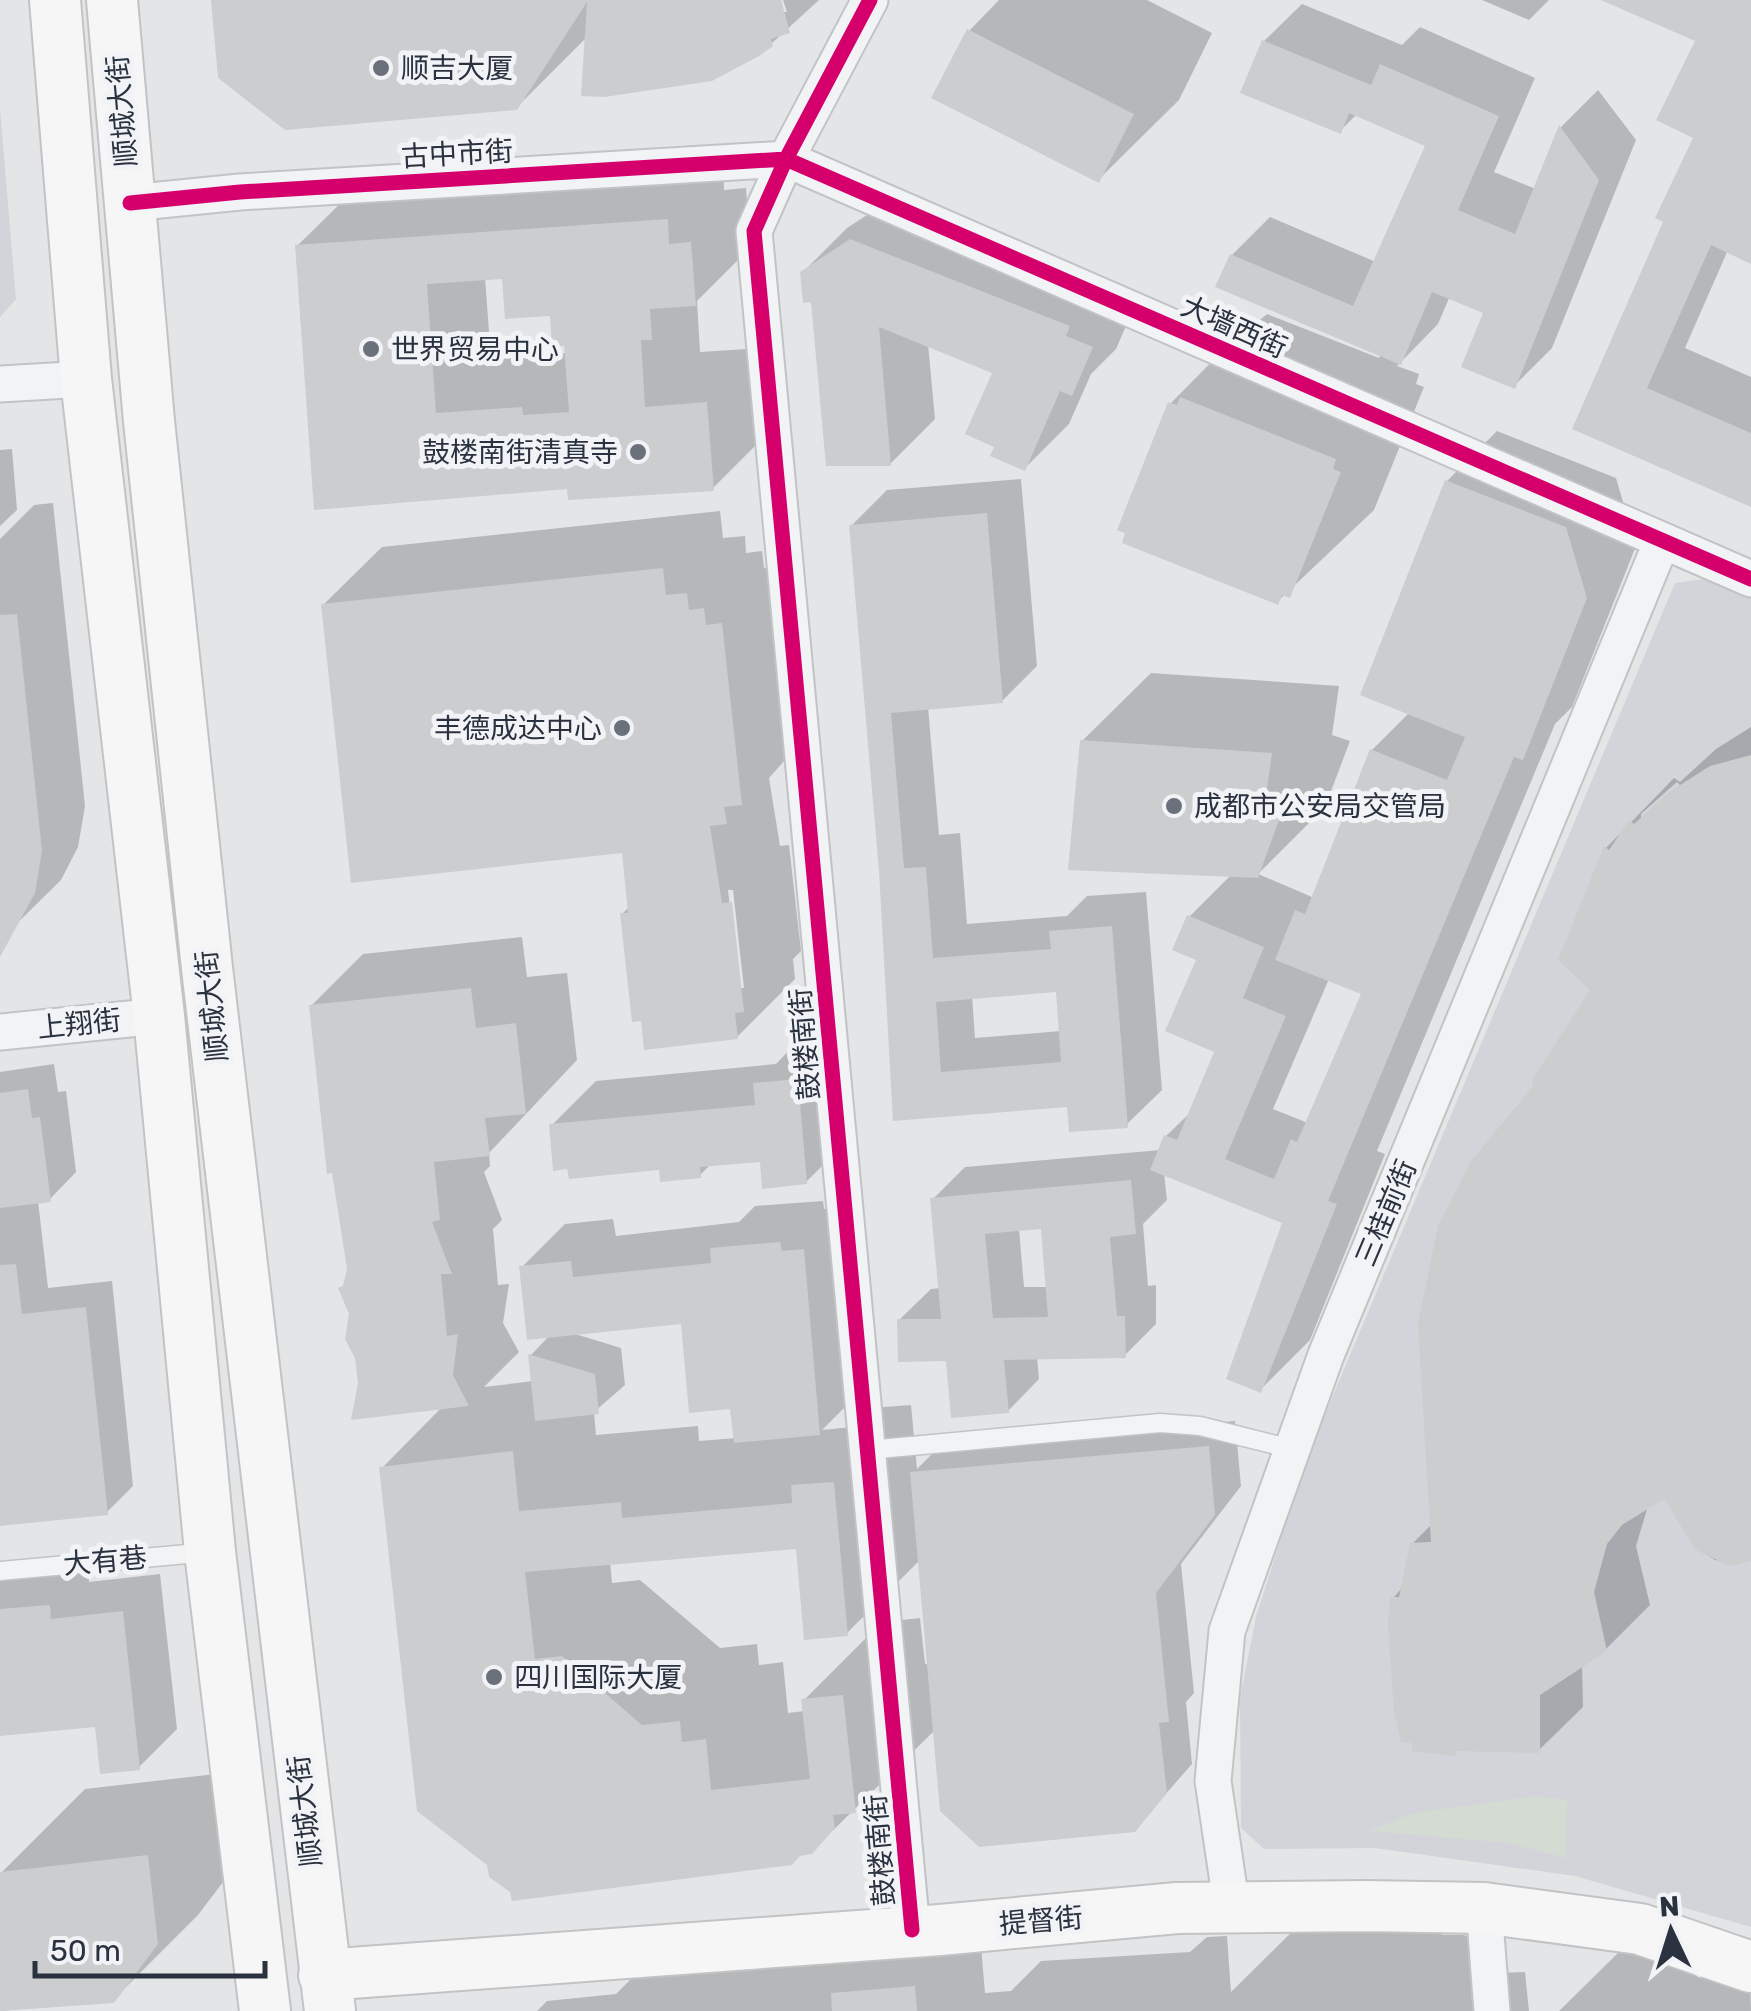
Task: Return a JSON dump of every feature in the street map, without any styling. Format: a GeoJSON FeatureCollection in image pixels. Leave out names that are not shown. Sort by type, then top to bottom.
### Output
{"type":"FeatureCollection","features":[{"type":"Feature","properties":{"kind":"main road","name":"顺城大街"},"geometry":{"type":"LineString","coordinates":[[55,0],[86,378],[159,1016],[210,1552],[264,2011]]}},
{"type":"Feature","properties":{"kind":"main road","name":"顺城大街"},"geometry":{"type":"LineString","coordinates":[[112,0],[208,968],[327,1993]]}},
{"type":"Feature","properties":{"kind":"main road","name":"提督街"},"geometry":{"type":"LineString","coordinates":[[327,1993],[912,1930],[1177,1908],[1484,1908],[1640,1929],[1751,1968]]}},
{"type":"Feature","properties":{"kind":"street","name":"鼓楼南街"},"geometry":{"type":"LineString","coordinates":[[870,0],[786,159],[754,231],[912,1930]]}},
{"type":"Feature","properties":{"kind":"street","name":"古中市街"},"geometry":{"type":"LineString","coordinates":[[130,203],[240,192],[786,159]]}},
{"type":"Feature","properties":{"kind":"street","name":"大墙西街"},"geometry":{"type":"LineString","coordinates":[[786,159],[1751,579]]}},
{"type":"Feature","properties":{"kind":"street"},"geometry":{"type":"LineString","coordinates":[[0,384],[86,378]]}},
{"type":"Feature","properties":{"kind":"street","name":"三桂前街"},"geometry":{"type":"LineString","coordinates":[[1232,1909],[1213,1782],[1227,1631],[1326,1355],[1662,540]]}},
{"type":"Feature","properties":{"kind":"street","name":"上翔街"},"geometry":{"type":"LineString","coordinates":[[0,1032],[159,1016]]}},
{"type":"Feature","properties":{"kind":"street"},"geometry":{"type":"LineString","coordinates":[[1484,1908],[1492,2011]]}},
{"type":"Feature","properties":{"kind":"lane"},"geometry":{"type":"LineString","coordinates":[[868,1450],[1160,1423],[1200,1426],[1292,1449]]}},
{"type":"Feature","properties":{"kind":"lane","name":"大有巷"},"geometry":{"type":"LineString","coordinates":[[0,1571],[210,1552]]}},
{"type":"Feature","properties":{"kind":"shaded area"},"geometry":{"type":"Polygon","coordinates":[[[0,109],[16,299],[0,317],[0,109]]]}},
{"type":"Feature","properties":{"kind":"shaded area"},"geometry":{"type":"Polygon","coordinates":[[[1711,578],[1751,598],[1751,1927],[1575,1876],[1375,1848],[1264,1849],[1241,1828],[1240,1698],[1256,1617],[1305,1462],[1675,583],[1711,578]]]}},
{"type":"Feature","properties":{"kind":"shaded area"},"geometry":{"type":"Polygon","coordinates":[[[1536,1796],[1567,1800],[1566,1858],[1509,1843],[1369,1831],[1414,1813],[1536,1796]]]}},
{"type":"Feature","properties":{"kind":"building","name":"顺吉大厦"},"geometry":{"type":"Polygon","coordinates":[[[211,0],[781,0],[790,33],[771,39],[773,46],[759,56],[712,81],[604,97],[581,96],[587,2],[517,110],[285,130],[218,78],[211,0]]]}},
{"type":"Feature","properties":{"kind":"building"},"geometry":{"type":"Polygon","coordinates":[[[1601,0],[1751,0],[1751,264],[1711,245],[1647,388],[1751,433],[1751,507],[1572,429],[1663,222],[1655,218],[1693,138],[1656,120],[1695,41],[1601,0]]]}},
{"type":"Feature","properties":{"kind":"building"},"geometry":{"type":"Polygon","coordinates":[[[967,29],[1134,114],[1099,183],[931,98],[967,29]]]}},
{"type":"Feature","properties":{"kind":"building"},"geometry":{"type":"Polygon","coordinates":[[[1262,40],[1371,85],[1380,64],[1499,116],[1458,210],[1515,234],[1559,125],[1599,180],[1515,389],[1461,367],[1483,313],[1432,292],[1401,365],[1215,287],[1230,254],[1353,306],[1425,146],[1349,113],[1341,134],[1240,93],[1262,40]]]}},
{"type":"Feature","properties":{"kind":"building"},"geometry":{"type":"Polygon","coordinates":[[[668,219],[669,244],[691,242],[696,306],[650,309],[652,340],[641,340],[645,407],[707,402],[714,491],[568,500],[567,489],[314,510],[295,245],[668,219]],[[502,279],[427,284],[436,413],[522,407],[523,415],[569,412],[564,346],[552,347],[550,316],[505,319],[502,279]]]}},
{"type":"Feature","properties":{"kind":"building"},"geometry":{"type":"Polygon","coordinates":[[[850,239],[1070,326],[1066,336],[1093,347],[1072,396],[1060,391],[1025,471],[990,456],[994,447],[965,434],[992,373],[879,327],[891,466],[826,466],[811,302],[803,303],[800,272],[850,239]]]}},
{"type":"Feature","properties":{"kind":"building"},"geometry":{"type":"Polygon","coordinates":[[[1180,397],[1336,459],[1333,469],[1341,472],[1290,598],[1282,595],[1278,605],[1122,543],[1125,533],[1117,530],[1168,402],[1177,405],[1180,397]]]}},
{"type":"Feature","properties":{"kind":"building"},"geometry":{"type":"Polygon","coordinates":[[[1445,480],[1566,527],[1587,598],[1523,760],[1514,757],[1328,1201],[1337,1204],[1261,1393],[1226,1379],[1282,1223],[1150,1170],[1164,1135],[1177,1140],[1214,1052],[1165,1031],[1196,960],[1172,950],[1187,915],[1264,947],[1243,998],[1286,1016],[1225,1159],[1274,1179],[1291,1139],[1297,1142],[1361,994],[1275,960],[1295,910],[1305,914],[1370,749],[1447,780],[1465,737],[1360,695],[1445,480]]]}},
{"type":"Feature","properties":{"kind":"building"},"geometry":{"type":"Polygon","coordinates":[[[987,513],[1003,703],[891,713],[904,868],[926,867],[933,958],[1051,949],[1049,931],[1112,926],[1128,1128],[1069,1132],[1067,1107],[893,1121],[879,871],[849,525],[987,513]],[[1056,992],[936,1002],[941,1072],[1061,1062],[1056,992]]]}},
{"type":"Feature","properties":{"kind":"building"},"geometry":{"type":"Polygon","coordinates":[[[663,568],[666,595],[687,593],[689,610],[704,608],[706,625],[722,623],[742,805],[724,807],[727,824],[710,826],[722,903],[732,902],[744,1012],[735,1013],[738,1039],[644,1050],[641,1021],[632,1022],[620,913],[628,913],[622,853],[351,883],[321,604],[663,568]]]}},
{"type":"Feature","properties":{"kind":"building"},"geometry":{"type":"Polygon","coordinates":[[[17,614],[42,851],[35,893],[0,957],[0,615],[17,614]]]}},
{"type":"Feature","properties":{"kind":"building","name":"成都市公安局交管局"},"geometry":{"type":"Polygon","coordinates":[[[1080,740],[1272,753],[1265,803],[1283,809],[1258,878],[1068,870],[1080,740]]]}},
{"type":"Feature","properties":{"kind":"building"},"geometry":{"type":"Polygon","coordinates":[[[1751,755],[1751,1561],[1730,1566],[1696,1550],[1664,1499],[1622,1525],[1607,1544],[1594,1592],[1607,1651],[1540,1695],[1540,1753],[1456,1751],[1455,1756],[1412,1751],[1412,1743],[1401,1742],[1394,1711],[1388,1625],[1390,1597],[1399,1597],[1410,1543],[1431,1542],[1418,1324],[1438,1226],[1471,1161],[1533,1086],[1532,1080],[1590,990],[1558,960],[1604,846],[1609,850],[1629,820],[1634,824],[1669,792],[1710,766],[1751,755]]]}},
{"type":"Feature","properties":{"kind":"building"},"geometry":{"type":"Polygon","coordinates":[[[471,988],[476,1028],[516,1023],[526,1114],[485,1118],[490,1156],[434,1162],[440,1220],[432,1222],[452,1274],[441,1274],[447,1336],[458,1334],[453,1375],[469,1406],[351,1420],[358,1383],[355,1358],[345,1339],[349,1314],[338,1288],[343,1286],[347,1269],[332,1173],[327,1174],[309,1005],[471,988]]]}},
{"type":"Feature","properties":{"kind":"building"},"geometry":{"type":"Polygon","coordinates":[[[798,1079],[807,1184],[762,1189],[760,1162],[700,1167],[701,1178],[660,1182],[659,1170],[569,1179],[567,1169],[553,1171],[549,1124],[755,1105],[753,1083],[798,1079]]]}},
{"type":"Feature","properties":{"kind":"building"},"geometry":{"type":"Polygon","coordinates":[[[28,1089],[32,1118],[40,1117],[51,1202],[0,1208],[0,1093],[28,1089]]]}},
{"type":"Feature","properties":{"kind":"building"},"geometry":{"type":"Polygon","coordinates":[[[1131,1180],[1136,1234],[1110,1237],[1117,1316],[1125,1316],[1126,1358],[1004,1360],[1009,1413],[951,1418],[946,1361],[898,1362],[897,1319],[941,1319],[930,1198],[1131,1180]],[[1041,1229],[985,1234],[993,1318],[1048,1317],[1041,1229]]]}},
{"type":"Feature","properties":{"kind":"building"},"geometry":{"type":"Polygon","coordinates":[[[780,1242],[782,1251],[804,1249],[820,1435],[734,1443],[730,1409],[689,1413],[681,1324],[527,1340],[519,1266],[571,1261],[573,1277],[711,1263],[710,1248],[780,1242]]]}},
{"type":"Feature","properties":{"kind":"building"},"geometry":{"type":"Polygon","coordinates":[[[16,1264],[22,1314],[86,1307],[108,1515],[0,1526],[0,1265],[16,1264]]]}},
{"type":"Feature","properties":{"kind":"building"},"geometry":{"type":"Polygon","coordinates":[[[528,1354],[595,1374],[599,1414],[535,1421],[528,1354]]]}},
{"type":"Feature","properties":{"kind":"building"},"geometry":{"type":"Polygon","coordinates":[[[1209,1446],[1215,1515],[1156,1593],[1169,1722],[1159,1723],[1167,1793],[1135,1832],[979,1847],[940,1811],[910,1472],[1209,1446]]]}},
{"type":"Feature","properties":{"kind":"building","name":"四川国际大厦"},"geometry":{"type":"Polygon","coordinates":[[[513,1451],[519,1511],[621,1502],[622,1518],[792,1503],[791,1485],[834,1482],[848,1636],[804,1640],[796,1549],[525,1572],[535,1659],[562,1656],[642,1725],[680,1721],[682,1742],[706,1739],[711,1790],[810,1779],[801,1699],[843,1695],[856,1813],[833,1815],[835,1828],[812,1854],[800,1856],[792,1865],[512,1901],[510,1892],[489,1877],[487,1865],[417,1811],[379,1467],[513,1451]]]}},
{"type":"Feature","properties":{"kind":"building"},"geometry":{"type":"Polygon","coordinates":[[[50,1605],[51,1619],[123,1611],[140,1770],[100,1774],[95,1727],[0,1736],[0,1609],[50,1605]]]}},
{"type":"Feature","properties":{"kind":"building"},"geometry":{"type":"Polygon","coordinates":[[[148,1855],[158,1944],[114,2003],[0,2011],[0,1872],[148,1855]]]}},
{"type":"Feature","properties":{"kind":"building"},"geometry":{"type":"Polygon","coordinates":[[[915,1986],[917,2011],[832,2011],[831,1993],[915,1986]]]}},
{"type":"Feature","properties":{"kind":"cycle path"},"geometry":{"type":"LineString","coordinates":[[870,0],[786,159],[754,231],[912,1930]]}},
{"type":"Feature","properties":{"kind":"cycle path"},"geometry":{"type":"LineString","coordinates":[[130,203],[240,192],[786,159],[1751,579]]}},
{"type":"Feature","properties":{"kind":"place","name":"顺吉大厦"},"geometry":{"type":"Point","coordinates":[381,68]}},
{"type":"Feature","properties":{"kind":"place","name":"世界贸易中心"},"geometry":{"type":"Point","coordinates":[371,349]}},
{"type":"Feature","properties":{"kind":"place","name":"鼓楼南街清真寺"},"geometry":{"type":"Point","coordinates":[638,452]}},
{"type":"Feature","properties":{"kind":"place","name":"丰德成达中心"},"geometry":{"type":"Point","coordinates":[622,728]}},
{"type":"Feature","properties":{"kind":"place","name":"成都市公安局交管局"},"geometry":{"type":"Point","coordinates":[1174,806]}},
{"type":"Feature","properties":{"kind":"place","name":"四川国际大厦"},"geometry":{"type":"Point","coordinates":[494,1677]}}]}
